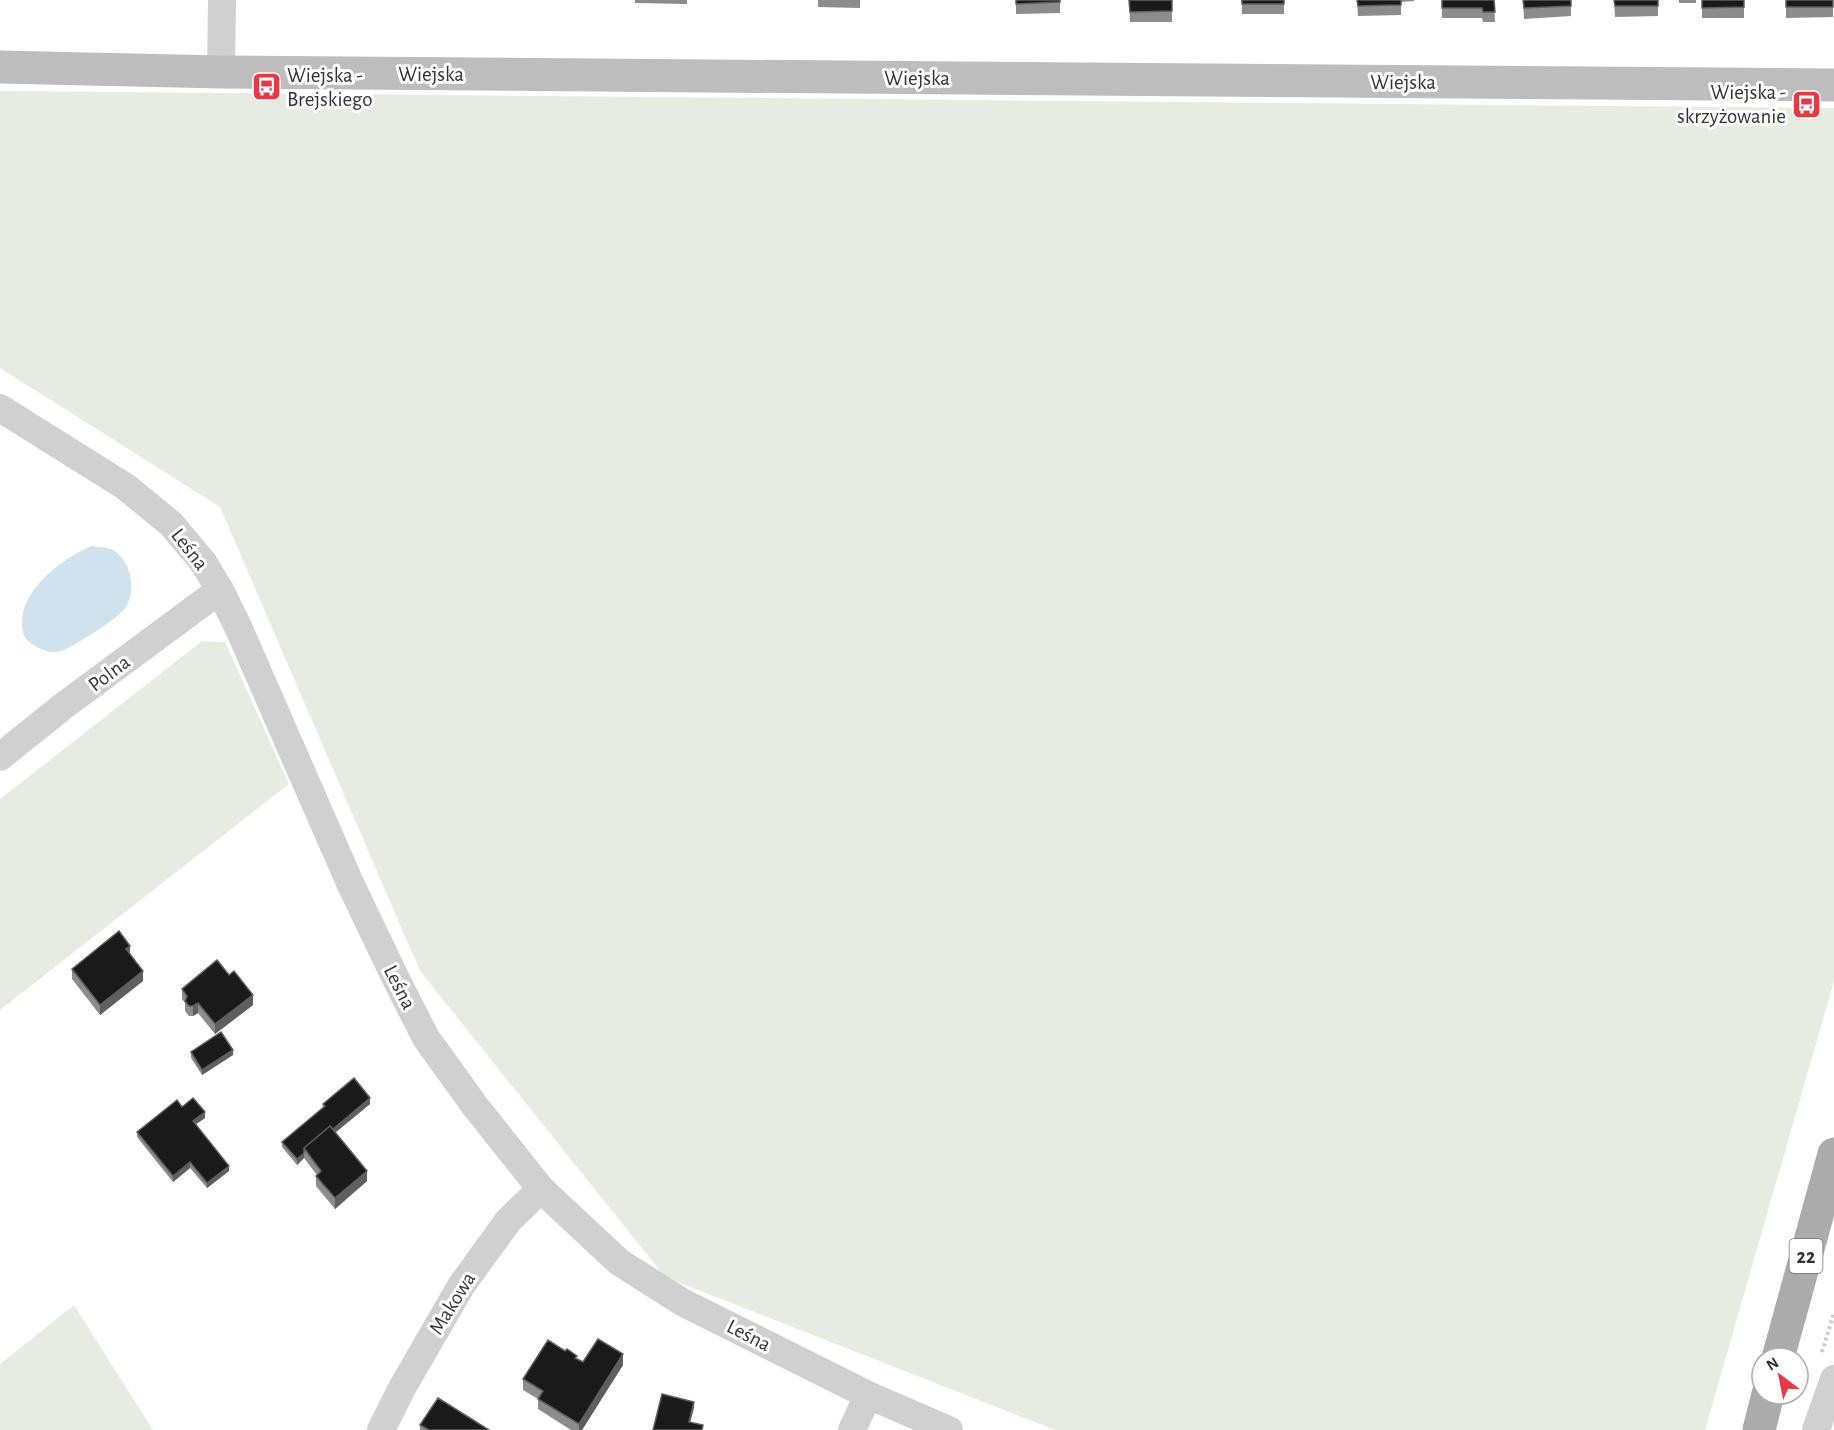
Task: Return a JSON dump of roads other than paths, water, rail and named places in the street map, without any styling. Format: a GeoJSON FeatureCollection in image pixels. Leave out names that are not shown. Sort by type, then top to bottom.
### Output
{"type":"FeatureCollection","features":[{"type":"Feature","properties":{"kind":"main road","name":"22"},"geometry":{"type":"LineString","coordinates":[[1781,1346],[1834,1154]]}},
{"type":"Feature","properties":{"kind":"main road"},"geometry":{"type":"LineString","coordinates":[[1758,1430],[1765,1406]]}},
{"type":"Feature","properties":{"kind":"street"},"geometry":{"type":"LineString","coordinates":[[221,72],[222,0]]}},
{"type":"Feature","properties":{"kind":"street","name":"Wiejska"},"geometry":{"type":"LineString","coordinates":[[0,67],[221,72],[1834,86]]}},
{"type":"Feature","properties":{"kind":"street","name":"Leśna"},"geometry":{"type":"LineString","coordinates":[[0,408],[126,487],[171,524],[203,562],[239,629],[350,883],[426,1038],[475,1106],[540,1188],[619,1262],[682,1302],[868,1395],[949,1430]]}},
{"type":"Feature","properties":{"kind":"street","name":"Polna"},"geometry":{"type":"LineString","coordinates":[[0,757],[62,707],[220,590]]}},
{"type":"Feature","properties":{"kind":"street","name":"Makowa"},"geometry":{"type":"LineString","coordinates":[[381,1430],[402,1388],[461,1286],[508,1221],[540,1188]]}},
{"type":"Feature","properties":{"kind":"street"},"geometry":{"type":"LineString","coordinates":[[1816,1430],[1834,1379]]}},
{"type":"Feature","properties":{"kind":"street"},"geometry":{"type":"LineString","coordinates":[[852,1430],[868,1395]]}},
{"type":"Feature","properties":{"kind":"water"},"geometry":{"type":"Polygon","coordinates":[[[91,546],[113,550],[124,561],[131,584],[126,607],[105,625],[64,650],[51,652],[38,648],[24,636],[23,612],[28,600],[35,588],[56,567],[91,546]]]}},
{"type":"Feature","properties":{"kind":"place","name":"Wiejska - Brejskiego"},"geometry":{"type":"Point","coordinates":[266,87]}},
{"type":"Feature","properties":{"kind":"place","name":"Wiejska - skrzyżowanie"},"geometry":{"type":"Point","coordinates":[1807,104]}}]}
